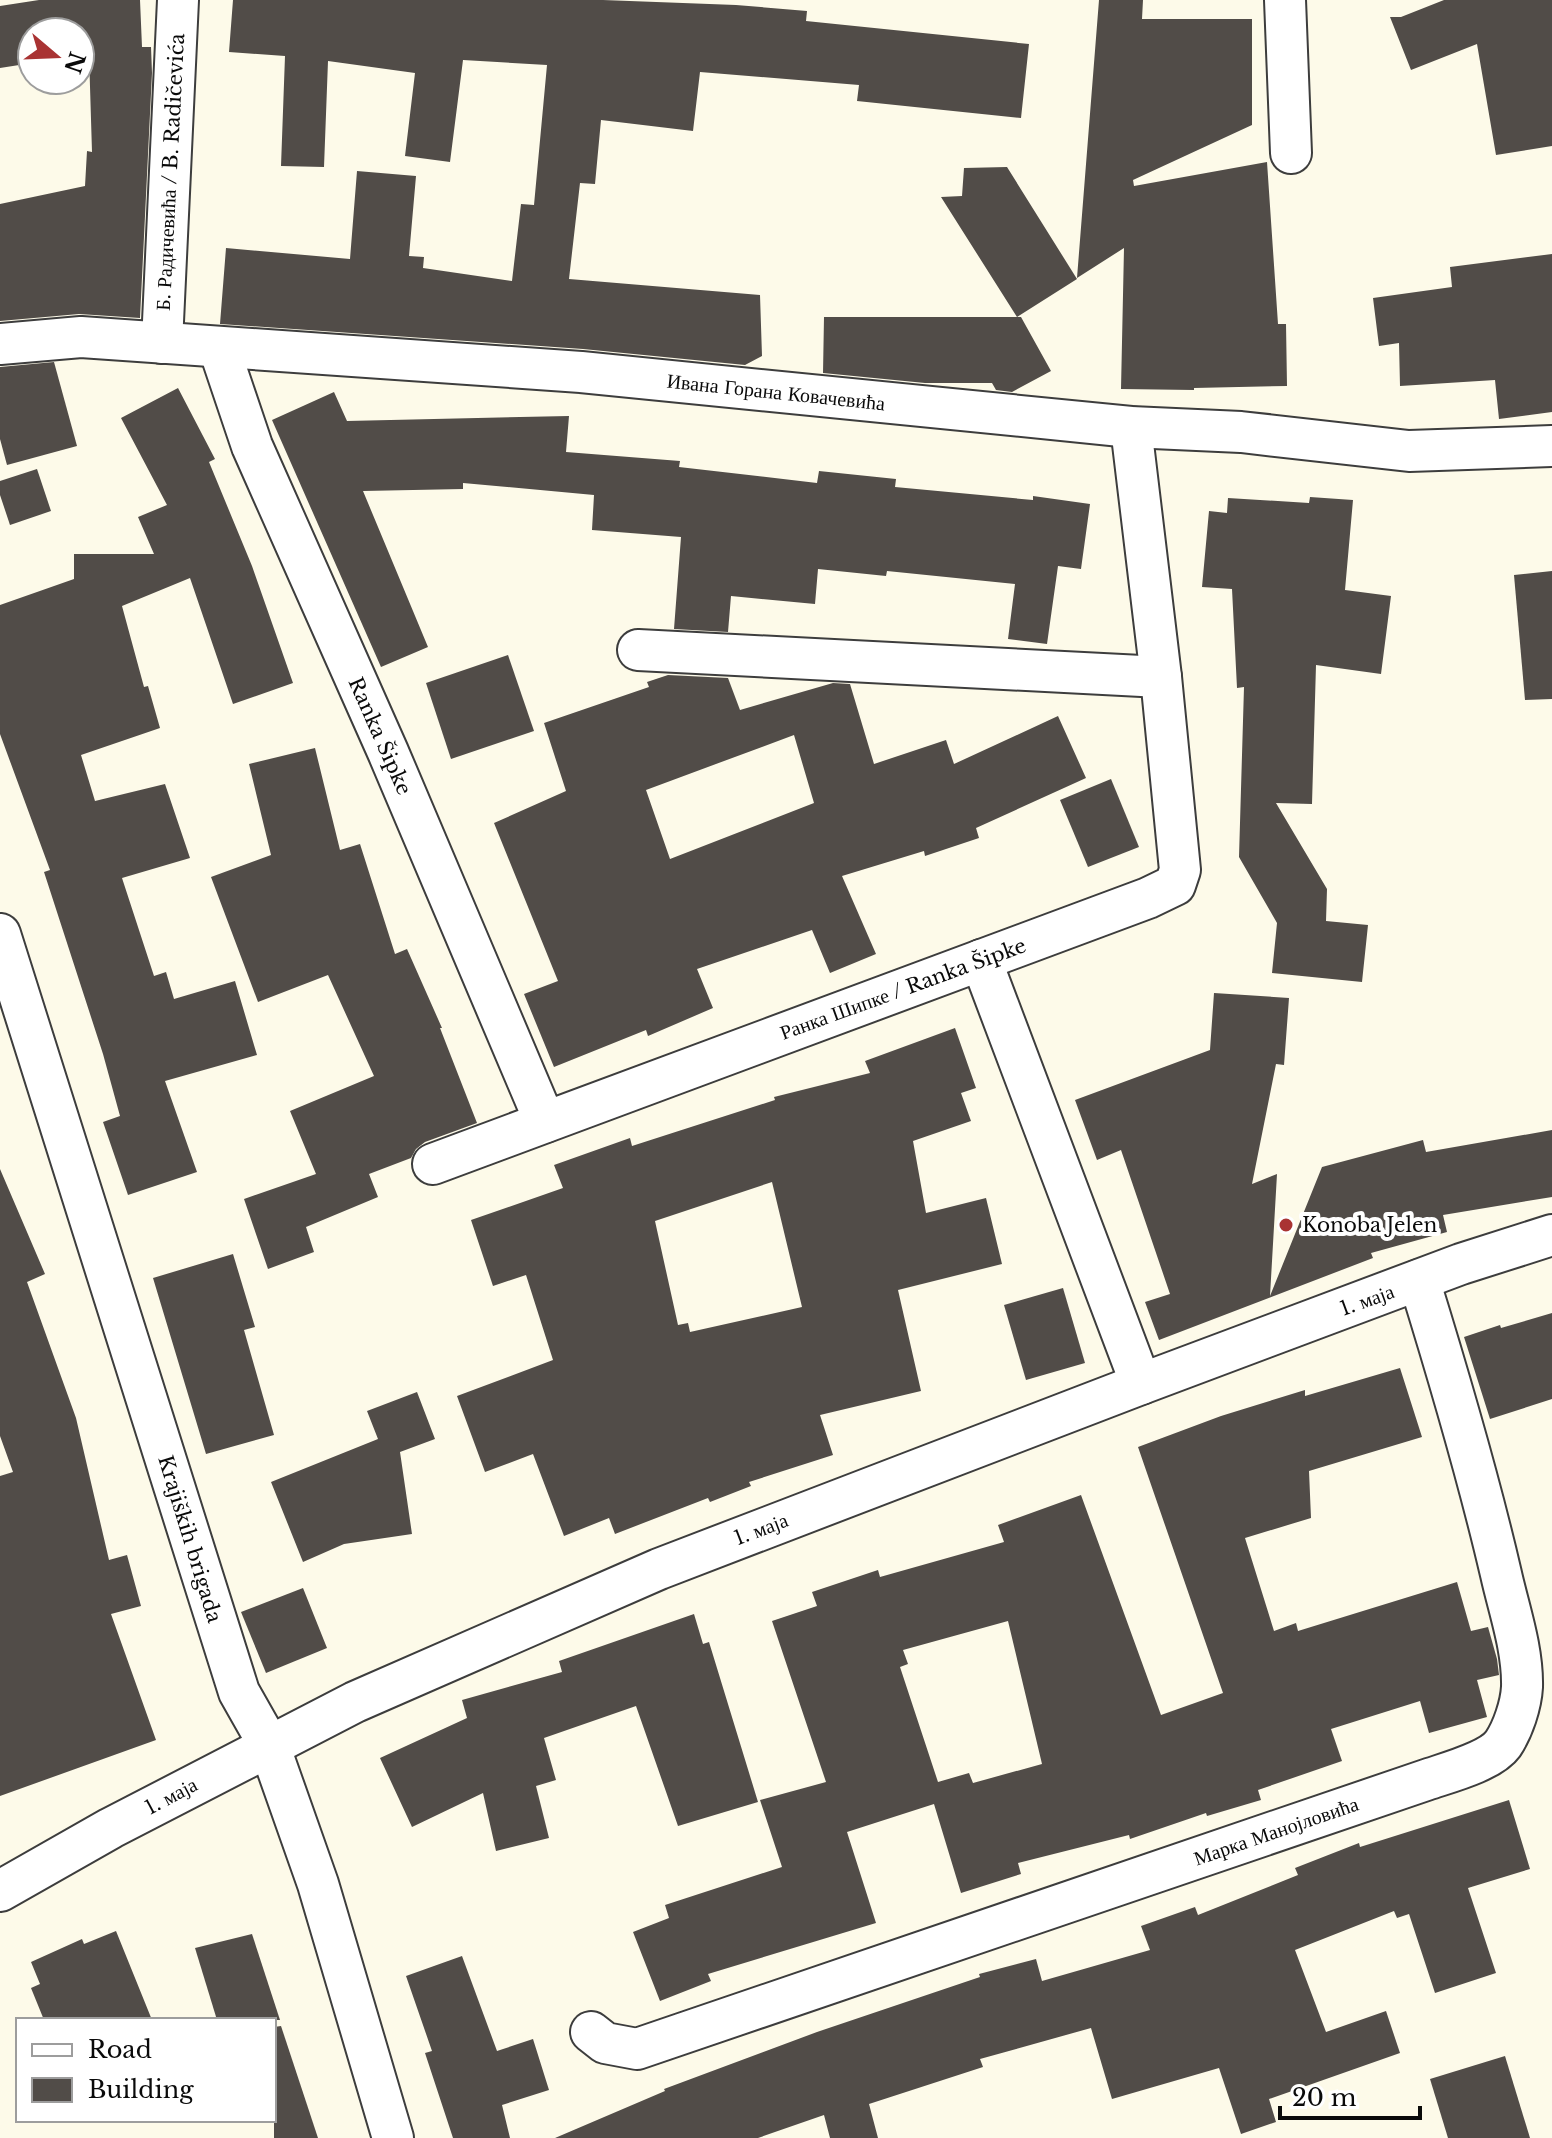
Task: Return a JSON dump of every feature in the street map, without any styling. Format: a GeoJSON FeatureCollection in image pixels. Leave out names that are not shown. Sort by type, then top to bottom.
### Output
{"type":"FeatureCollection","features":[{"type":"Feature","properties":{"kind":"street","name":"Б. Радичевића / B. Radičevića"},"geometry":{"type":"LineString","coordinates":[[162,343],[178,0]]}},
{"type":"Feature","properties":{"kind":"street"},"geometry":{"type":"LineString","coordinates":[[1285,0],[1291,153]]}},
{"type":"Feature","properties":{"kind":"street","name":"Ивана Горана Ковачевића"},"geometry":{"type":"LineString","coordinates":[[0,344],[81,337],[581,372],[1131,427],[1241,432],[1409,451],[1552,446]]}},
{"type":"Feature","properties":{"kind":"street","name":"Ranka Šipke"},"geometry":{"type":"LineString","coordinates":[[219,348],[252,446],[388,752],[545,1122]]}},
{"type":"Feature","properties":{"kind":"street","name":"Ранка Шипке / Ranka Šipke"},"geometry":{"type":"LineString","coordinates":[[433,1164],[1148,898],[1175,885],[1180,870],[1131,427]]}},
{"type":"Feature","properties":{"kind":"street"},"geometry":{"type":"LineString","coordinates":[[638,650],[1161,677]]}},
{"type":"Feature","properties":{"kind":"street","name":"Krajiških brigada"},"geometry":{"type":"LineString","coordinates":[[0,934],[239,1692],[269,1745],[318,1884],[393,2138]]}},
{"type":"Feature","properties":{"kind":"street"},"geometry":{"type":"LineString","coordinates":[[981,960],[1141,1384]]}},
{"type":"Feature","properties":{"kind":"street","name":"1. маја"},"geometry":{"type":"LineString","coordinates":[[0,1891],[111,1828],[355,1702],[659,1569],[1419,1280],[1552,1235]]}},
{"type":"Feature","properties":{"kind":"street","name":"Марка Манојловића"},"geometry":{"type":"LineString","coordinates":[[591,2032],[605,2043],[637,2049],[1478,1762],[1501,1747],[1514,1719],[1522,1690],[1521,1663],[1457,1404],[1419,1280]]}},
{"type":"Feature","properties":{"kind":"building"},"geometry":{"type":"Polygon","coordinates":[[[39,0],[140,0],[142,47],[151,47],[152,73],[140,318],[79,314],[0,321],[0,204],[85,186],[87,151],[92,152],[90,96],[96,96],[96,16],[16,16],[16,66],[0,68],[0,6],[39,0]]]}},
{"type":"Feature","properties":{"kind":"building"},"geometry":{"type":"Polygon","coordinates":[[[233,0],[603,0],[736,5],[807,11],[806,21],[1029,44],[1021,118],[857,101],[859,85],[700,72],[693,131],[601,120],[595,184],[580,183],[569,279],[760,295],[762,356],[745,365],[583,349],[220,324],[226,248],[350,259],[357,171],[416,176],[409,256],[424,257],[423,268],[512,281],[521,204],[534,205],[547,65],[463,60],[450,162],[405,156],[415,73],[328,61],[324,167],[281,166],[285,56],[229,52],[233,0]]]}},
{"type":"Feature","properties":{"kind":"building"},"geometry":{"type":"Polygon","coordinates":[[[1099,0],[1143,0],[1142,19],[1252,19],[1252,125],[1133,180],[1134,186],[1267,162],[1278,324],[1286,324],[1287,386],[1121,389],[1124,248],[1077,278],[1099,0]]]}},
{"type":"Feature","properties":{"kind":"building"},"geometry":{"type":"Polygon","coordinates":[[[1444,0],[1552,0],[1552,146],[1496,155],[1477,44],[1411,70],[1390,17],[1401,17],[1444,0]]]}},
{"type":"Feature","properties":{"kind":"building"},"geometry":{"type":"Polygon","coordinates":[[[1007,167],[1077,279],[1017,317],[941,197],[962,196],[964,168],[1007,167]]]}},
{"type":"Feature","properties":{"kind":"building"},"geometry":{"type":"Polygon","coordinates":[[[1552,254],[1552,412],[1499,419],[1495,380],[1400,386],[1399,343],[1379,346],[1373,298],[1452,287],[1450,267],[1552,254]]]}},
{"type":"Feature","properties":{"kind":"building"},"geometry":{"type":"Polygon","coordinates":[[[824,317],[1021,317],[1051,371],[1012,392],[996,390],[992,383],[925,383],[823,373],[824,317]]]}},
{"type":"Feature","properties":{"kind":"building"},"geometry":{"type":"Polygon","coordinates":[[[54,362],[77,446],[7,465],[0,439],[0,367],[54,362]]]}},
{"type":"Feature","properties":{"kind":"building"},"geometry":{"type":"Polygon","coordinates":[[[178,388],[215,459],[209,462],[252,566],[293,683],[233,704],[190,578],[122,606],[144,687],[148,686],[160,728],[81,755],[95,801],[165,784],[190,858],[122,878],[154,976],[166,972],[174,999],[235,981],[257,1055],[165,1081],[197,1172],[128,1195],[103,1122],[120,1116],[103,1054],[44,872],[50,870],[0,734],[0,605],[74,579],[74,554],[154,554],[138,517],[167,505],[121,418],[178,388]]]}},
{"type":"Feature","properties":{"kind":"building"},"geometry":{"type":"Polygon","coordinates":[[[334,392],[347,421],[569,416],[566,452],[680,461],[679,467],[817,483],[819,471],[896,479],[895,487],[1033,500],[1033,496],[1090,504],[1081,569],[1058,566],[1047,644],[1008,639],[1015,584],[887,571],[886,576],[818,569],[815,604],[731,596],[728,632],[674,629],[681,537],[592,530],[594,495],[463,483],[463,489],[363,491],[428,647],[381,667],[272,420],[334,392]]]}},
{"type":"Feature","properties":{"kind":"building"},"geometry":{"type":"Polygon","coordinates":[[[37,469],[51,511],[10,525],[0,495],[0,481],[37,469]]]}},
{"type":"Feature","properties":{"kind":"building"},"geometry":{"type":"Polygon","coordinates":[[[1310,497],[1353,500],[1345,590],[1391,596],[1381,674],[1316,665],[1312,804],[1276,803],[1327,889],[1326,921],[1368,925],[1362,982],[1272,973],[1277,923],[1239,857],[1244,687],[1237,688],[1232,589],[1202,587],[1209,511],[1227,513],[1228,498],[1309,503],[1310,497]]]}},
{"type":"Feature","properties":{"kind":"building"},"geometry":{"type":"Polygon","coordinates":[[[1552,571],[1552,699],[1525,700],[1514,575],[1552,571]]]}},
{"type":"Feature","properties":{"kind":"building"},"geometry":{"type":"Polygon","coordinates":[[[508,655],[534,731],[451,759],[426,683],[508,655]]]}},
{"type":"Feature","properties":{"kind":"building"},"geometry":{"type":"Polygon","coordinates":[[[668,675],[728,678],[740,710],[833,683],[850,684],[874,764],[946,740],[954,764],[1058,716],[1086,778],[976,828],[979,838],[925,856],[924,851],[842,876],[876,954],[830,973],[812,930],[697,969],[713,1008],[648,1036],[646,1030],[554,1067],[524,994],[558,981],[494,823],[566,791],[544,723],[649,687],[647,682],[668,675]],[[794,735],[646,790],[670,859],[814,803],[794,735]]]}},
{"type":"Feature","properties":{"kind":"building"},"geometry":{"type":"Polygon","coordinates":[[[315,748],[340,850],[360,844],[395,954],[407,949],[442,1028],[477,1123],[425,1142],[411,1158],[369,1174],[378,1197],[306,1227],[314,1252],[268,1269],[244,1199],[316,1174],[290,1111],[374,1076],[328,975],[258,1002],[211,877],[271,855],[249,764],[315,748]]]}},
{"type":"Feature","properties":{"kind":"building"},"geometry":{"type":"Polygon","coordinates":[[[1111,779],[1139,847],[1088,867],[1060,800],[1111,779]]]}},
{"type":"Feature","properties":{"kind":"building"},"geometry":{"type":"Polygon","coordinates":[[[1214,993],[1289,998],[1284,1065],[1276,1064],[1252,1184],[1277,1174],[1270,1296],[1322,1167],[1423,1140],[1426,1152],[1552,1130],[1552,1197],[1443,1215],[1447,1232],[1371,1253],[1373,1258],[1159,1340],[1145,1302],[1170,1294],[1121,1150],[1097,1160],[1075,1100],[1210,1050],[1214,993]]]}},
{"type":"Feature","properties":{"kind":"building"},"geometry":{"type":"Polygon","coordinates":[[[955,1028],[976,1088],[961,1093],[971,1121],[913,1141],[926,1213],[986,1198],[1002,1264],[898,1290],[921,1391],[820,1415],[833,1455],[749,1482],[751,1486],[710,1502],[708,1498],[615,1534],[609,1518],[564,1536],[533,1454],[485,1472],[457,1396],[553,1360],[526,1275],[493,1286],[471,1220],[563,1188],[554,1165],[630,1138],[632,1146],[775,1100],[774,1097],[870,1073],[865,1061],[955,1028]],[[772,1182],[655,1221],[678,1325],[688,1323],[690,1332],[802,1307],[772,1182]]]}},
{"type":"Feature","properties":{"kind":"building"},"geometry":{"type":"Polygon","coordinates":[[[0,1169],[45,1274],[27,1282],[76,1418],[109,1560],[127,1555],[141,1606],[111,1614],[156,1740],[0,1796],[0,1476],[13,1472],[0,1436],[0,1169]]]}},
{"type":"Feature","properties":{"kind":"building"},"geometry":{"type":"Polygon","coordinates":[[[233,1254],[255,1327],[244,1330],[274,1435],[206,1454],[153,1278],[233,1254]]]}},
{"type":"Feature","properties":{"kind":"building"},"geometry":{"type":"Polygon","coordinates":[[[1063,1288],[1085,1363],[1026,1380],[1004,1305],[1063,1288]]]}},
{"type":"Feature","properties":{"kind":"building"},"geometry":{"type":"Polygon","coordinates":[[[1552,1313],[1552,1399],[1490,1419],[1464,1337],[1552,1313]]]}},
{"type":"Feature","properties":{"kind":"building"},"geometry":{"type":"Polygon","coordinates":[[[1400,1368],[1422,1437],[1309,1471],[1311,1518],[1245,1538],[1274,1631],[1296,1623],[1298,1631],[1457,1582],[1471,1631],[1488,1627],[1497,1659],[1499,1675],[1477,1680],[1487,1717],[1429,1733],[1420,1701],[1331,1729],[1342,1761],[1258,1790],[1261,1800],[1207,1816],[1206,1813],[1130,1839],[1129,1835],[1018,1863],[1021,1874],[961,1893],[934,1804],[847,1832],[876,1923],[708,1974],[711,1981],[660,2001],[633,1932],[669,1918],[665,1905],[782,1867],[760,1800],[826,1782],[772,1621],[817,1606],[812,1592],[878,1570],[880,1577],[1004,1542],[998,1525],[1081,1495],[1161,1715],[1223,1693],[1138,1447],[1221,1416],[1305,1390],[1305,1396],[1400,1368]],[[1008,1621],[903,1650],[908,1664],[900,1667],[938,1782],[969,1773],[973,1783],[1042,1764],[1008,1621]]]}},
{"type":"Feature","properties":{"kind":"building"},"geometry":{"type":"Polygon","coordinates":[[[417,1392],[435,1439],[400,1452],[412,1534],[344,1544],[303,1562],[271,1482],[378,1439],[367,1411],[417,1392]]]}},
{"type":"Feature","properties":{"kind":"building"},"geometry":{"type":"Polygon","coordinates":[[[303,1588],[327,1648],[266,1673],[241,1612],[303,1588]]]}},
{"type":"Feature","properties":{"kind":"building"},"geometry":{"type":"Polygon","coordinates":[[[694,1614],[703,1644],[709,1642],[758,1802],[678,1826],[636,1706],[544,1738],[556,1780],[536,1786],[549,1838],[496,1851],[483,1793],[412,1827],[380,1758],[467,1718],[462,1700],[562,1672],[559,1661],[694,1614]]]}},
{"type":"Feature","properties":{"kind":"building"},"geometry":{"type":"Polygon","coordinates":[[[1509,1800],[1530,1869],[1468,1888],[1496,1973],[1435,1993],[1409,1914],[1397,1918],[1394,1911],[1295,1950],[1326,2032],[1386,2011],[1400,2053],[1269,2099],[1276,2122],[1241,2134],[1219,2068],[1112,2099],[1091,2028],[980,2059],[983,2067],[869,2104],[878,2138],[830,2138],[824,2115],[758,2138],[555,2138],[664,2089],[817,2032],[980,1977],[979,1974],[1036,1959],[1042,1981],[1150,1950],[1141,1926],[1195,1907],[1198,1915],[1298,1875],[1295,1868],[1359,1843],[1360,1847],[1509,1800]]]}},
{"type":"Feature","properties":{"kind":"building"},"geometry":{"type":"Polygon","coordinates":[[[116,1931],[151,2018],[43,2018],[31,1988],[40,1984],[31,1962],[82,1939],[84,1944],[116,1931]]]}},
{"type":"Feature","properties":{"kind":"building"},"geometry":{"type":"Polygon","coordinates":[[[252,1934],[280,2020],[216,2018],[195,1948],[252,1934]]]}},
{"type":"Feature","properties":{"kind":"building"},"geometry":{"type":"Polygon","coordinates":[[[462,1956],[497,2051],[533,2039],[549,2090],[502,2105],[510,2138],[453,2138],[425,2053],[432,2051],[406,1976],[462,1956]]]}},
{"type":"Feature","properties":{"kind":"building"},"geometry":{"type":"Polygon","coordinates":[[[281,2026],[318,2138],[274,2138],[276,2027],[281,2026]]]}},
{"type":"Feature","properties":{"kind":"building"},"geometry":{"type":"Polygon","coordinates":[[[1505,2056],[1530,2138],[1448,2138],[1430,2079],[1505,2056]]]}},
{"type":"Feature","properties":{"kind":"place","name":"Konoba Jelen"},"geometry":{"type":"Point","coordinates":[1286,1225]}}]}
